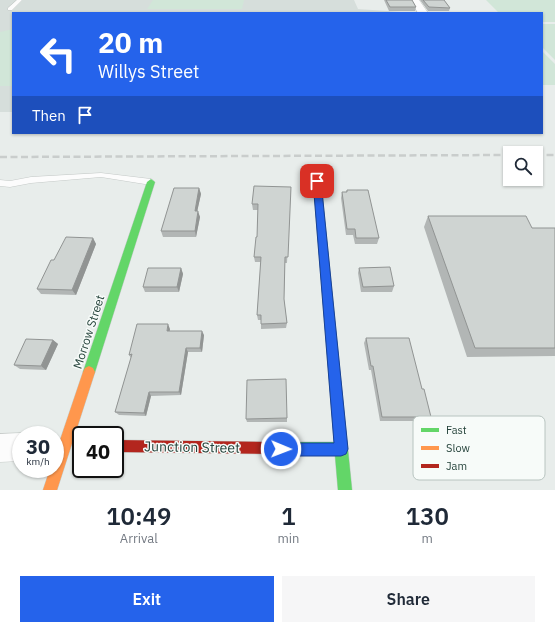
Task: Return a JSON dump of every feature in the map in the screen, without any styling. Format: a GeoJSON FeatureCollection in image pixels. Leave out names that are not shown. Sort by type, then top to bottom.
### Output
{"type":"FeatureCollection","features":[{"type":"Feature","properties":{"kind":"street"},"geometry":{"type":"LineString","coordinates":[[415,0],[423,12]]}},
{"type":"Feature","properties":{"kind":"street"},"geometry":{"type":"LineString","coordinates":[[317,181],[345,490]]}},
{"type":"Feature","properties":{"kind":"street","name":"Morrow Street"},"geometry":{"type":"LineString","coordinates":[[50,490],[67,445],[150,182]]}},
{"type":"Feature","properties":{"kind":"street","name":"Junction Street"},"geometry":{"type":"LineString","coordinates":[[124,446],[341,449]]}},
{"type":"Feature","properties":{"kind":"street"},"geometry":{"type":"LineString","coordinates":[[0,448],[12,447]]}},
{"type":"Feature","properties":{"kind":"lane"},"geometry":{"type":"LineString","coordinates":[[10,9],[20,0]]}},
{"type":"Feature","properties":{"kind":"lane"},"geometry":{"type":"LineString","coordinates":[[1,183],[10,184],[31,180],[101,175],[150,182]]}},
{"type":"Feature","properties":{"kind":"shaded area"},"geometry":{"type":"Polygon","coordinates":[[[0,0],[354,0],[358,9],[401,12],[12,12],[12,112],[0,112],[0,0]]]}},
{"type":"Feature","properties":{"kind":"green space"},"geometry":{"type":"Polygon","coordinates":[[[153,0],[244,0],[242,9],[147,9],[153,0]]]}},
{"type":"Feature","properties":{"kind":"green space"},"geometry":{"type":"Polygon","coordinates":[[[486,0],[555,0],[555,22],[543,22],[543,12],[498,12],[486,0]]]}},
{"type":"Feature","properties":{"kind":"green space"},"geometry":{"type":"Polygon","coordinates":[[[543,24],[555,24],[555,60],[543,48],[543,24]]]}},
{"type":"Feature","properties":{"kind":"green space"},"geometry":{"type":"Polygon","coordinates":[[[12,29],[12,86],[0,86],[0,32],[12,29]]]}},
{"type":"Feature","properties":{"kind":"green space"},"geometry":{"type":"Polygon","coordinates":[[[543,52],[555,64],[555,85],[543,85],[543,52]]]}},
{"type":"Feature","properties":{"kind":"building"},"geometry":{"type":"Polygon","coordinates":[[[386,0],[412,0],[416,7],[390,7],[386,0]]]}},
{"type":"Feature","properties":{"kind":"building"},"geometry":{"type":"Polygon","coordinates":[[[423,0],[444,0],[450,8],[429,7],[423,0]]]}},
{"type":"Feature","properties":{"kind":"building"},"geometry":{"type":"Polygon","coordinates":[[[254,186],[291,187],[288,257],[285,257],[284,299],[287,323],[261,324],[261,315],[257,315],[261,257],[254,257],[257,237],[258,204],[252,204],[254,186]]]}},
{"type":"Feature","properties":{"kind":"building"},"geometry":{"type":"Polygon","coordinates":[[[174,188],[199,188],[195,211],[198,211],[195,231],[161,231],[174,188]]]}},
{"type":"Feature","properties":{"kind":"building"},"geometry":{"type":"Polygon","coordinates":[[[347,190],[368,190],[379,238],[356,238],[355,229],[347,229],[342,192],[347,192],[347,190]]]}},
{"type":"Feature","properties":{"kind":"building"},"geometry":{"type":"Polygon","coordinates":[[[428,216],[526,216],[532,228],[555,228],[555,348],[475,348],[428,216]]]}},
{"type":"Feature","properties":{"kind":"building"},"geometry":{"type":"Polygon","coordinates":[[[66,237],[93,238],[72,290],[37,289],[51,260],[54,260],[66,237]]]}},
{"type":"Feature","properties":{"kind":"building"},"geometry":{"type":"Polygon","coordinates":[[[390,267],[394,286],[363,287],[359,268],[390,267]]]}},
{"type":"Feature","properties":{"kind":"building"},"geometry":{"type":"Polygon","coordinates":[[[148,268],[181,268],[177,287],[143,287],[148,268]]]}},
{"type":"Feature","properties":{"kind":"building"},"geometry":{"type":"Polygon","coordinates":[[[137,324],[168,324],[167,331],[202,331],[200,348],[186,348],[179,392],[149,392],[144,413],[115,412],[132,354],[129,355],[137,324]]]}},
{"type":"Feature","properties":{"kind":"building"},"geometry":{"type":"Polygon","coordinates":[[[366,338],[409,338],[431,416],[382,417],[373,366],[371,366],[366,338]]]}},
{"type":"Feature","properties":{"kind":"building"},"geometry":{"type":"Polygon","coordinates":[[[26,339],[53,340],[41,366],[14,365],[26,339]]]}},
{"type":"Feature","properties":{"kind":"building"},"geometry":{"type":"Polygon","coordinates":[[[286,379],[287,418],[246,419],[247,380],[286,379]]]}},
{"type":"Feature","properties":{"kind":"railway"},"geometry":{"type":"LineString","coordinates":[[0,157],[503,155]]}},
{"type":"Feature","properties":{"kind":"railway"},"geometry":{"type":"LineString","coordinates":[[543,155],[555,155]]}},
{"type":"Feature","properties":{"kind":"traffic: fast"},"geometry":{"type":"LineString","coordinates":[[317,181],[345,490]]}},
{"type":"Feature","properties":{"kind":"traffic: fast"},"geometry":{"type":"LineString","coordinates":[[89,372],[151,182]]}},
{"type":"Feature","properties":{"kind":"traffic: fast"},"geometry":{"type":"LineString","coordinates":[[270,448],[341,449]]}},
{"type":"Feature","properties":{"kind":"traffic: slow"},"geometry":{"type":"LineString","coordinates":[[50,490],[89,372]]}},
{"type":"Feature","properties":{"kind":"traffic: jam"},"geometry":{"type":"LineString","coordinates":[[124,446],[270,448]]}},
{"type":"Feature","properties":{"kind":"route"},"geometry":{"type":"LineString","coordinates":[[281,449],[341,449],[317,181]]}}]}
